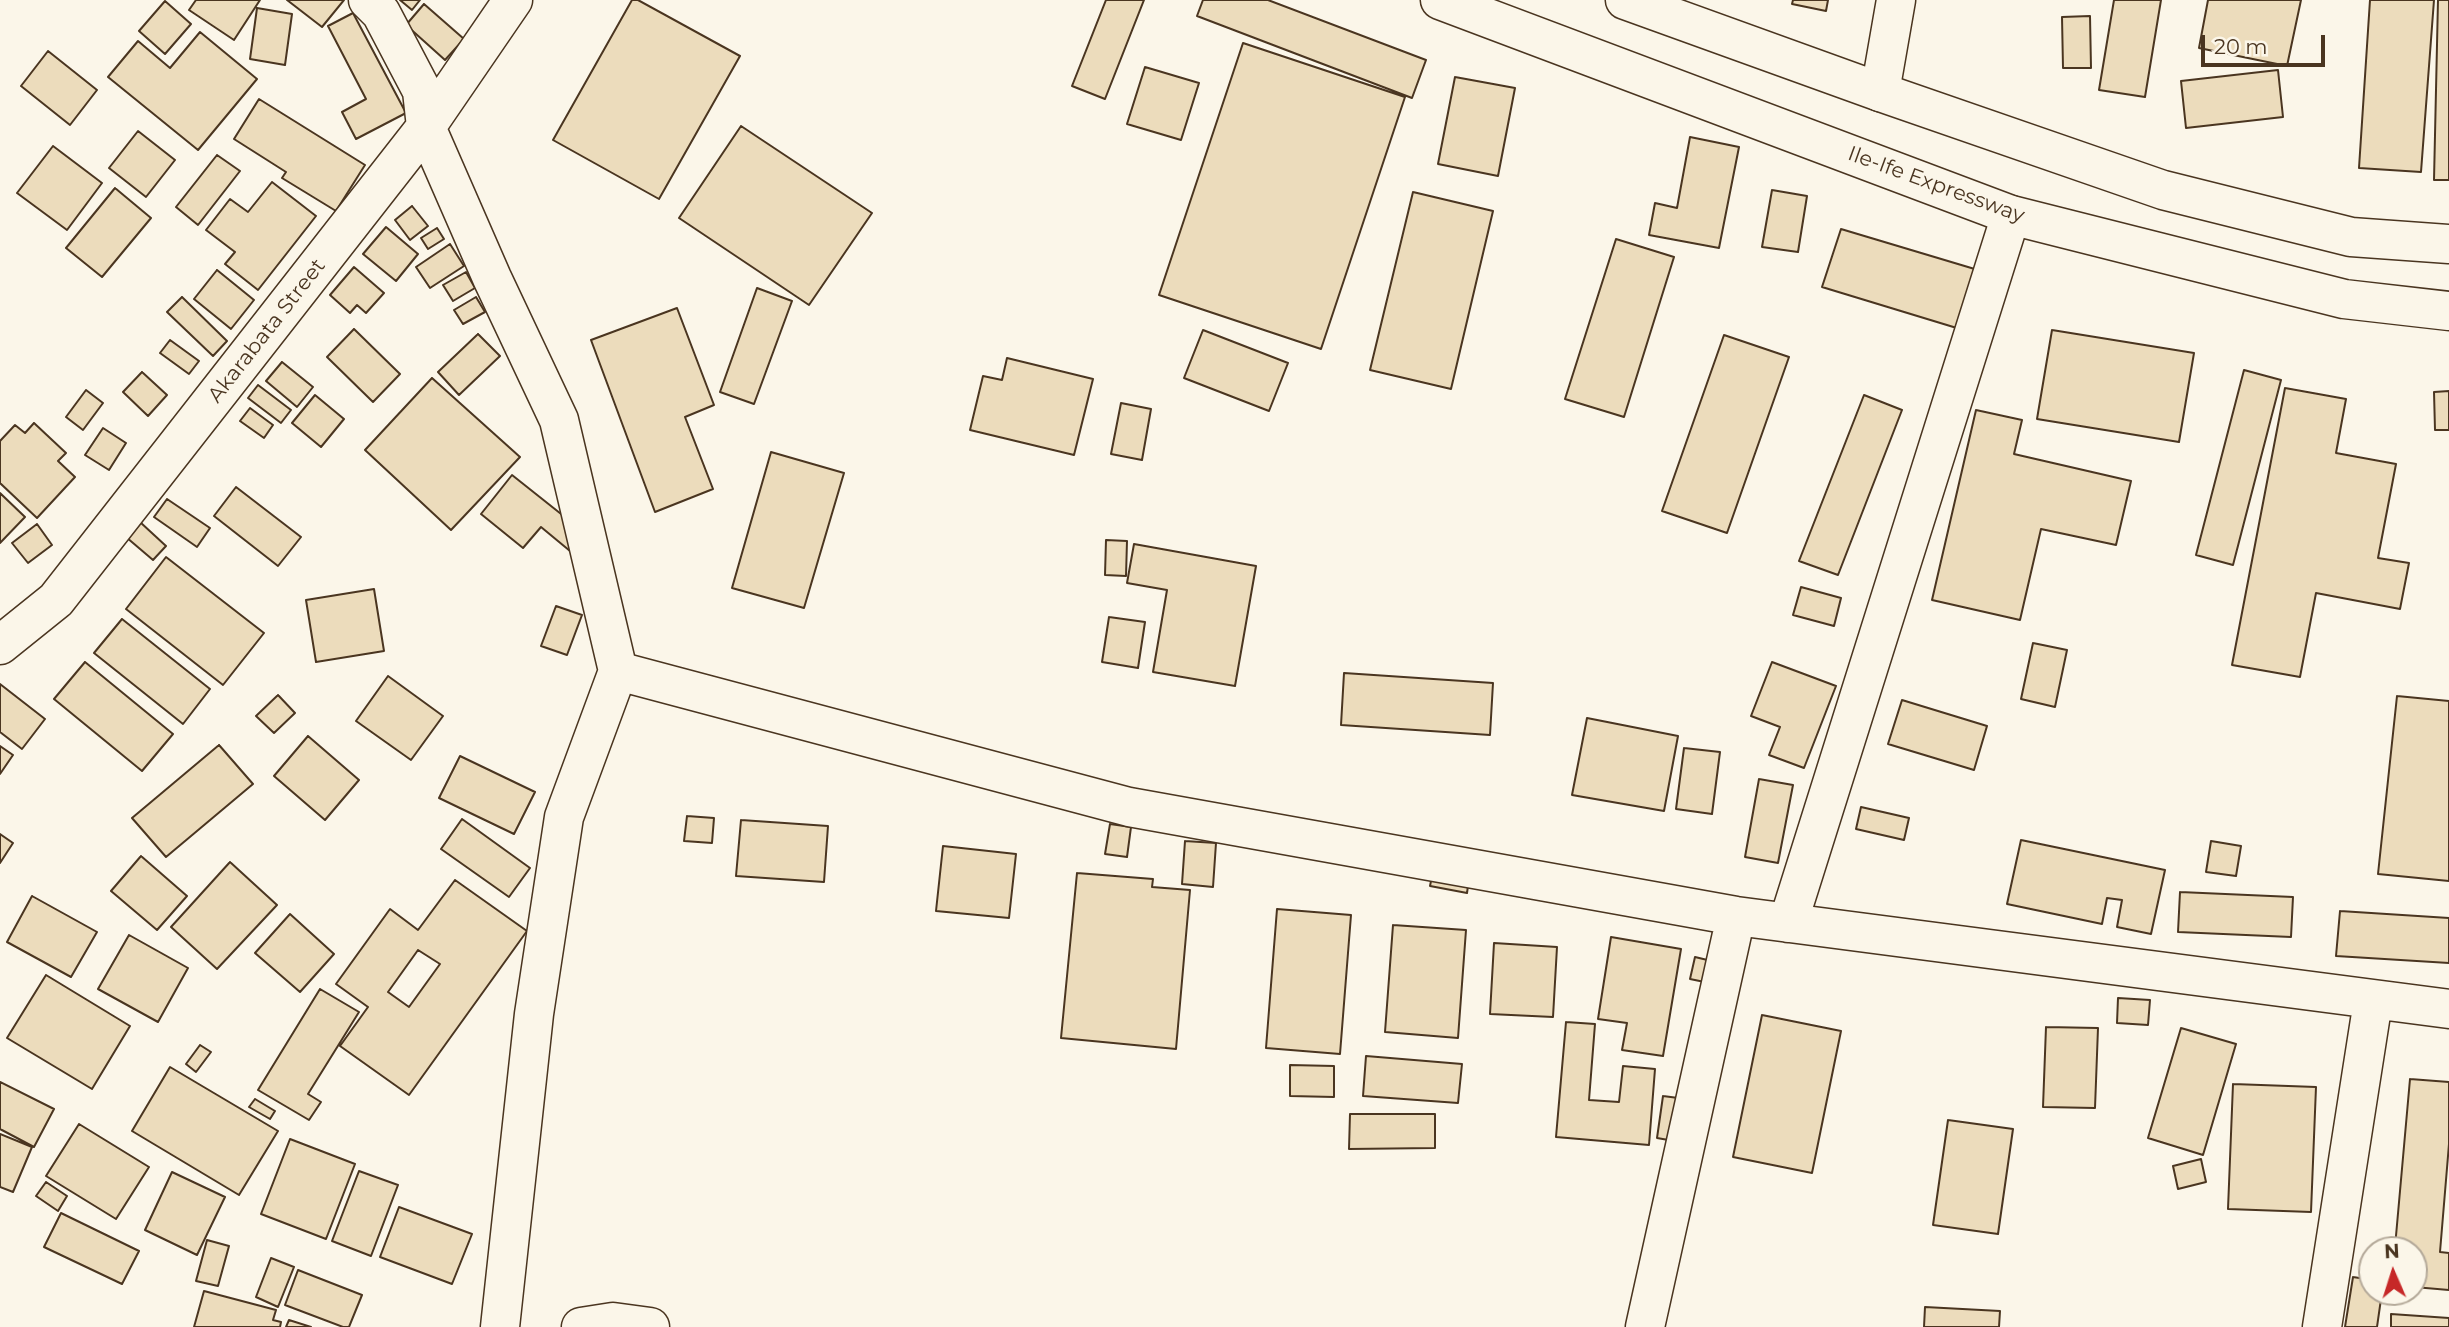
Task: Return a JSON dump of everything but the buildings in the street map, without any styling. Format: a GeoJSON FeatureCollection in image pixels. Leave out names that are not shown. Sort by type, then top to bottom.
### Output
{"type":"FeatureCollection","features":[{"type":"Feature","properties":{"kind":"street"},"geometry":{"type":"LineString","coordinates":[[368,0],[381,13],[422,91],[426,127],[492,278],[559,420],[618,671],[564,817],[534,1014],[500,1327]]}},
{"type":"Feature","properties":{"kind":"street","name":"Akarabata Street"},"geometry":{"type":"LineString","coordinates":[[0,645],[56,600],[426,127],[513,0]]}},
{"type":"Feature","properties":{"kind":"street","name":"Ile-Ife Expressway"},"geometry":{"type":"LineString","coordinates":[[1440,0],[2011,215],[2344,299],[2449,311]]}},
{"type":"Feature","properties":{"kind":"street"},"geometry":{"type":"LineString","coordinates":[[1625,0],[2163,190],[2351,237],[2449,244]]}},
{"type":"Feature","properties":{"kind":"street"},"geometry":{"type":"LineString","coordinates":[[1880,92],[1896,0]]}},
{"type":"Feature","properties":{"kind":"street"},"geometry":{"type":"LineString","coordinates":[[1788,923],[2011,215]]}},
{"type":"Feature","properties":{"kind":"street"},"geometry":{"type":"LineString","coordinates":[[618,671],[1129,807],[1736,916],[2449,1009]]}},
{"type":"Feature","properties":{"kind":"street"},"geometry":{"type":"LineString","coordinates":[[1645,1327],[1736,916]]}},
{"type":"Feature","properties":{"kind":"street"},"geometry":{"type":"LineString","coordinates":[[2322,1327],[2373,1001]]}},
{"type":"Feature","properties":{"kind":"street"},"geometry":{"type":"LineString","coordinates":[[581,1327],[613,1322],[650,1327]]}}]}
